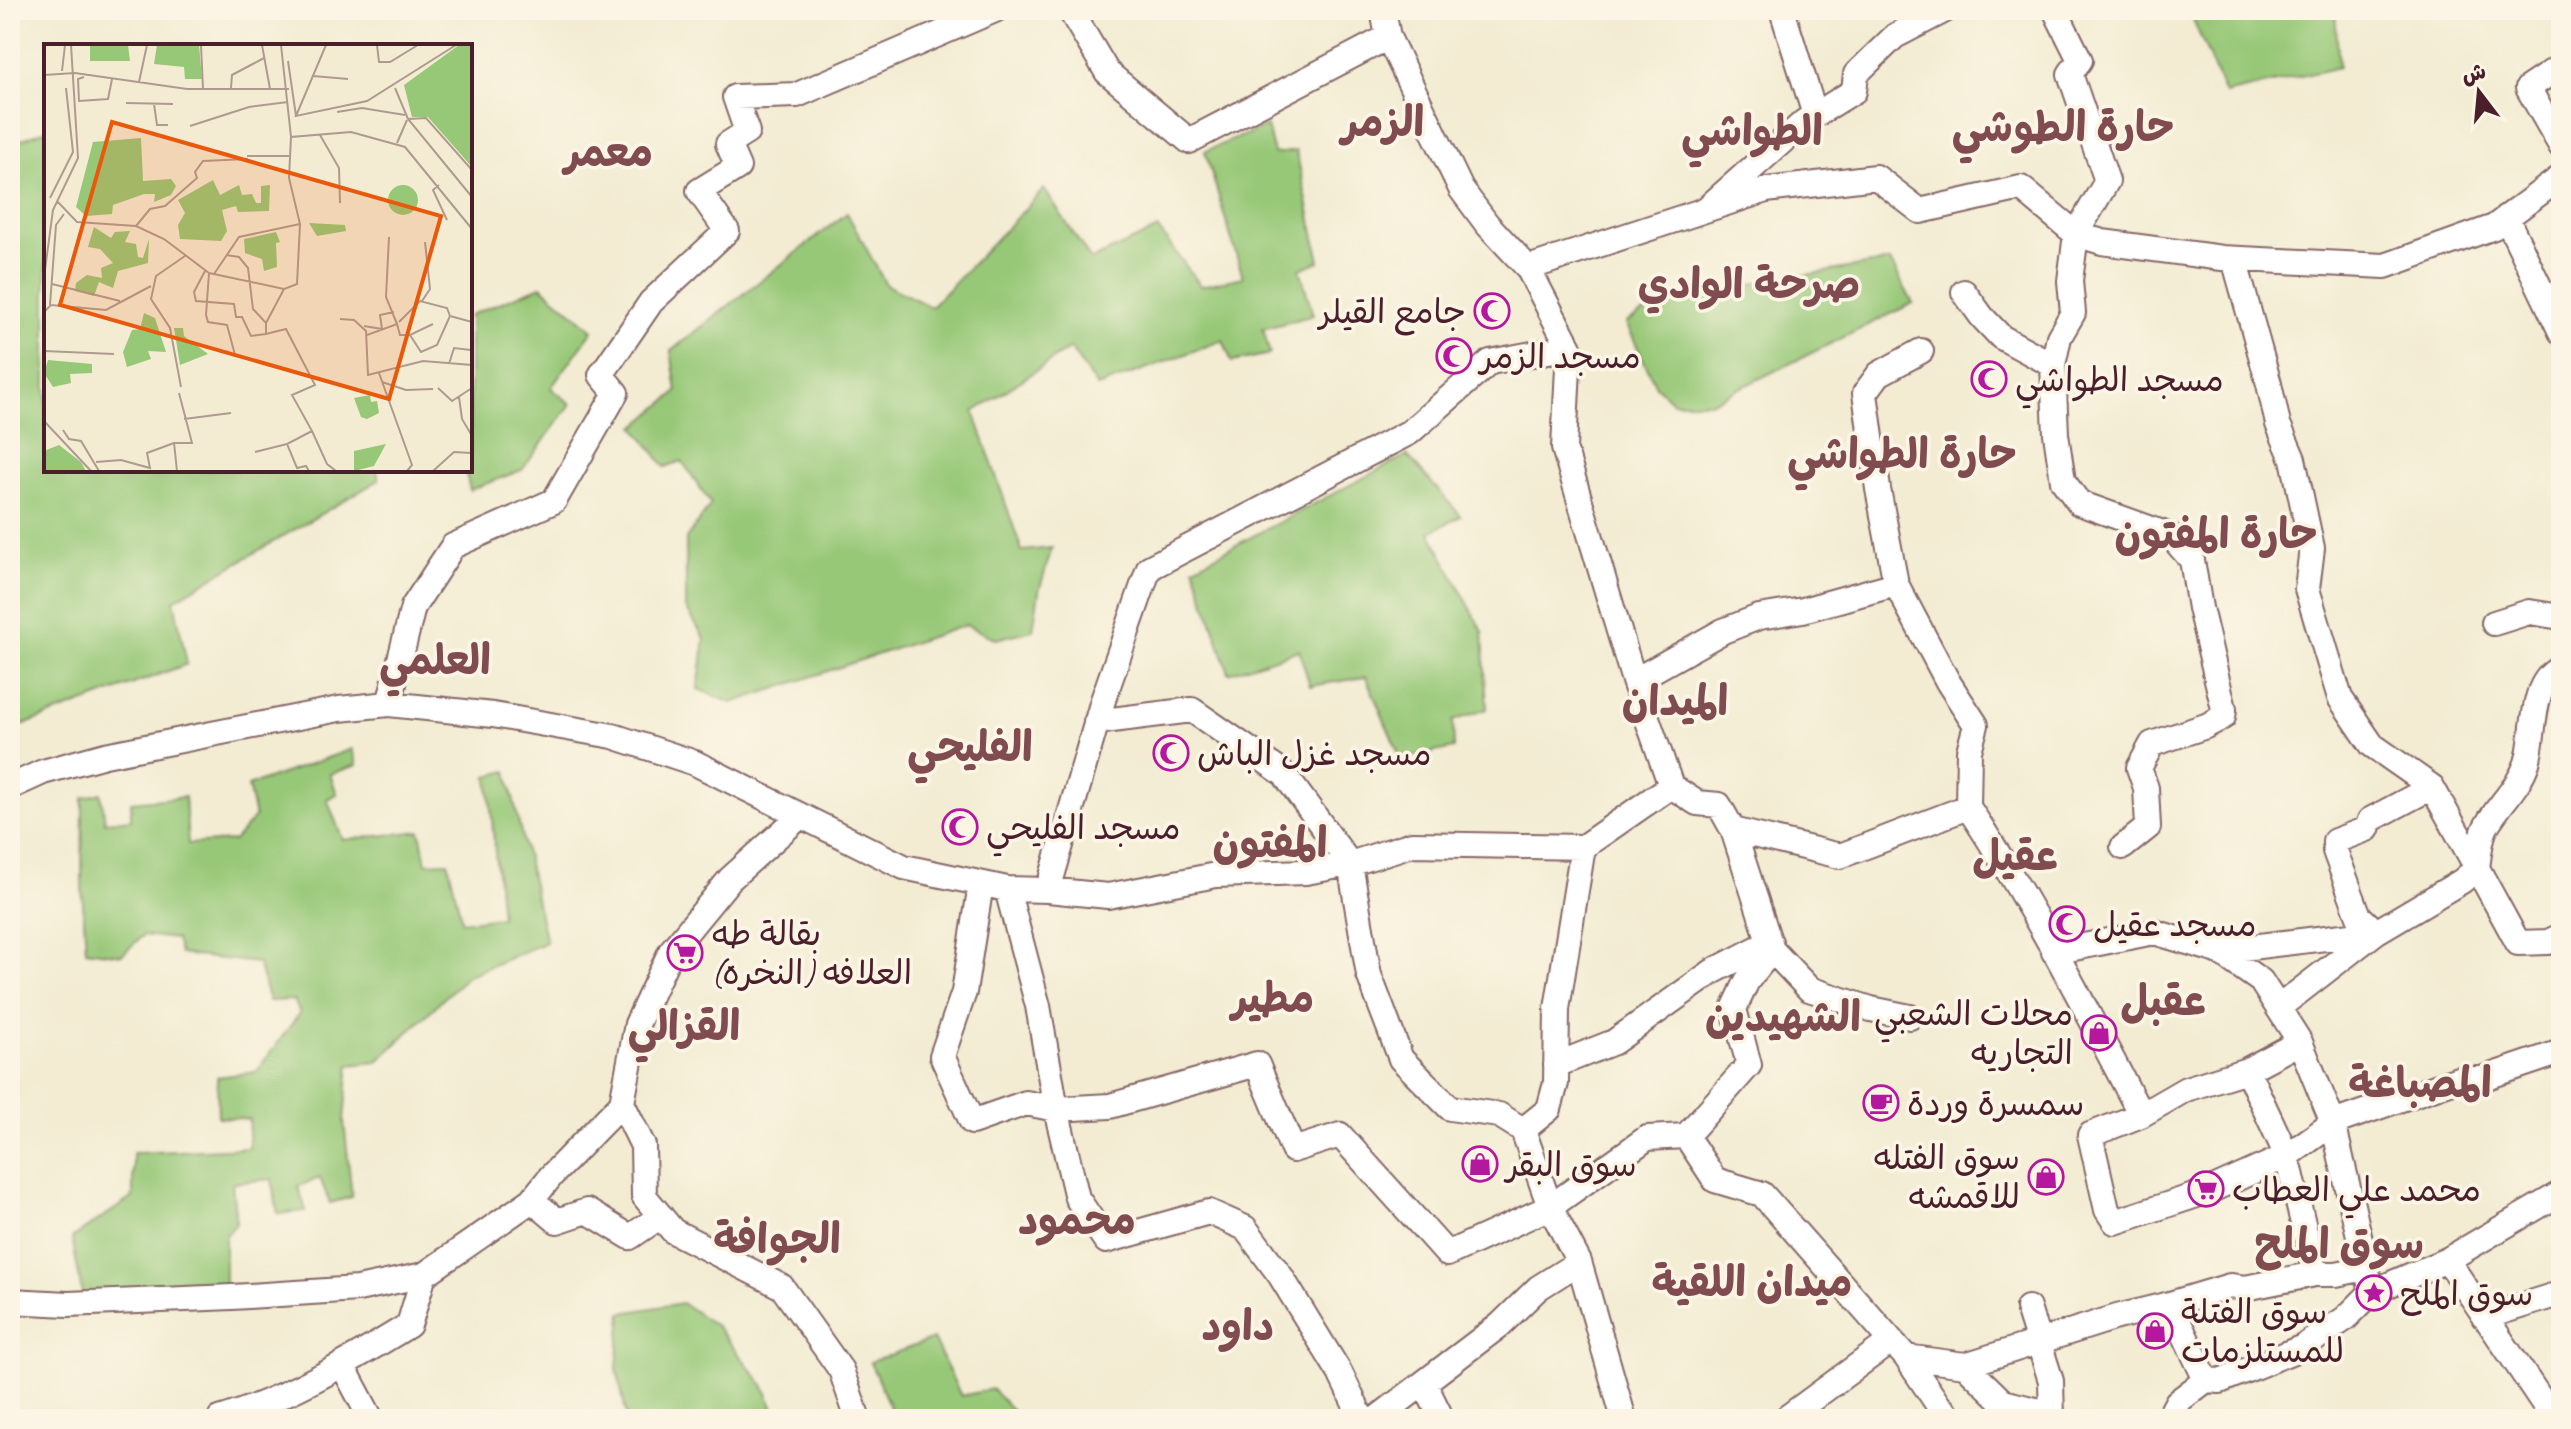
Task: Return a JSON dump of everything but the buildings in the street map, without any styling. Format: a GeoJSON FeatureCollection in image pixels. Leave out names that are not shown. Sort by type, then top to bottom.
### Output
{"type":"FeatureCollection","features":[{"type":"Feature","properties":{"kind":"street"},"geometry":{"type":"LineString","coordinates":[[389,704],[413,607],[453,546],[554,501],[616,393],[601,375],[651,302],[727,231],[699,191],[738,167],[728,144],[747,132],[735,97],[797,95],[995,10]]}},
{"type":"Feature","properties":{"kind":"street"},"geometry":{"type":"LineString","coordinates":[[1070,10],[1107,72],[1189,141],[1388,37]]}},
{"type":"Feature","properties":{"kind":"street"},"geometry":{"type":"LineString","coordinates":[[1383,10],[1388,37],[1461,189],[1487,224],[1528,268],[1569,347],[1564,448],[1634,681],[1671,786],[1697,803],[1719,805],[1733,830],[1771,946],[1809,989],[1871,1009],[1910,1017]]}},
{"type":"Feature","properties":{"kind":"street"},"geometry":{"type":"LineString","coordinates":[[1782,10],[1815,115]]}},
{"type":"Feature","properties":{"kind":"street"},"geometry":{"type":"LineString","coordinates":[[1705,210],[1804,122],[1854,91],[1856,74],[1895,36],[1945,10]]}},
{"type":"Feature","properties":{"kind":"street"},"geometry":{"type":"LineString","coordinates":[[2055,10],[2080,60],[2070,74],[2107,181],[2076,234],[2070,281],[2073,313],[2059,337],[2053,365],[2056,434],[2063,481],[2079,503],[2171,536],[2192,560],[2224,709],[2223,717],[2206,726],[2152,744],[2139,768],[2146,788],[2148,827],[2123,847]]}},
{"type":"Feature","properties":{"kind":"street"},"geometry":{"type":"LineString","coordinates":[[2561,66],[2528,88],[2561,146]]}},
{"type":"Feature","properties":{"kind":"street"},"geometry":{"type":"LineString","coordinates":[[1528,268],[1766,190],[1876,177],[1920,211],[2021,188],[2076,234],[2102,242],[2234,259],[2385,266],[2494,227],[2561,177]]}},
{"type":"Feature","properties":{"kind":"street"},"geometry":{"type":"LineString","coordinates":[[2506,217],[2561,332]]}},
{"type":"Feature","properties":{"kind":"street"},"geometry":{"type":"LineString","coordinates":[[2234,259],[2278,424],[2293,459],[2312,548],[2307,589],[2340,698],[2372,745],[2432,787],[2518,943],[2548,942],[2561,936]]}},
{"type":"Feature","properties":{"kind":"street"},"geometry":{"type":"LineString","coordinates":[[1964,292],[2001,337],[2053,365]]}},
{"type":"Feature","properties":{"kind":"street"},"geometry":{"type":"LineString","coordinates":[[1048,890],[1096,722],[1149,568],[1410,432],[1490,362],[1569,347]]}},
{"type":"Feature","properties":{"kind":"street"},"geometry":{"type":"LineString","coordinates":[[1921,351],[1879,374],[1865,393],[1878,489],[1896,584],[1948,682],[1976,725],[1969,751],[1968,807],[1994,846],[2054,952],[2141,1115]]}},
{"type":"Feature","properties":{"kind":"street"},"geometry":{"type":"LineString","coordinates":[[1634,681],[1723,631],[1759,617],[1803,610],[1896,584]]}},
{"type":"Feature","properties":{"kind":"street"},"geometry":{"type":"LineString","coordinates":[[2494,623],[2529,612],[2561,617]]}},
{"type":"Feature","properties":{"kind":"street"},"geometry":{"type":"LineString","coordinates":[[2278,1008],[2376,932],[2462,881],[2477,868],[2485,828],[2527,763],[2539,695],[2553,671],[2561,668]]}},
{"type":"Feature","properties":{"kind":"street"},"geometry":{"type":"LineString","coordinates":[[10,787],[43,772],[105,755],[339,709],[389,704],[493,715],[613,736],[695,763],[904,867],[1007,889],[1108,896],[1216,875],[1306,872],[1350,864],[1412,844],[1583,847],[1671,786]]}},
{"type":"Feature","properties":{"kind":"street"},"geometry":{"type":"LineString","coordinates":[[1096,722],[1192,710],[1284,774],[1350,864],[1369,975],[1401,1059],[1450,1108],[1499,1115],[1523,1130],[1550,1207],[1579,1262],[1624,1419]]}},
{"type":"Feature","properties":{"kind":"street"},"geometry":{"type":"LineString","coordinates":[[2376,932],[2359,916],[2335,851],[2335,841],[2367,829],[2370,820],[2432,787]]}},
{"type":"Feature","properties":{"kind":"street"},"geometry":{"type":"LineString","coordinates":[[1733,830],[1840,856],[1968,807]]}},
{"type":"Feature","properties":{"kind":"street"},"geometry":{"type":"LineString","coordinates":[[10,1301],[68,1304],[264,1295],[358,1289],[424,1275],[532,1200],[622,1103],[637,1024],[671,951],[730,879],[799,817]]}},
{"type":"Feature","properties":{"kind":"street"},"geometry":{"type":"LineString","coordinates":[[1523,1130],[1549,1109],[1556,1083],[1557,1009],[1583,847]]}},
{"type":"Feature","properties":{"kind":"street"},"geometry":{"type":"LineString","coordinates":[[981,884],[964,992],[942,1056],[972,1122],[1026,1103],[1056,1109],[1110,1106],[1257,1064],[1293,1150],[1340,1135],[1447,1254],[1550,1207],[1647,1138],[1686,1136],[1749,1065],[1734,1009],[1747,981],[1771,946]]}},
{"type":"Feature","properties":{"kind":"street"},"geometry":{"type":"LineString","coordinates":[[1007,889],[1038,1006],[1056,1109],[1077,1198],[1106,1241],[1209,1212],[1245,1228],[1280,1275],[1340,1373],[1362,1419]]}},
{"type":"Feature","properties":{"kind":"street"},"geometry":{"type":"LineString","coordinates":[[2054,952],[2154,932],[2218,951],[2261,981],[2300,1042],[2333,1123],[2372,1292]]}},
{"type":"Feature","properties":{"kind":"street"},"geometry":{"type":"LineString","coordinates":[[2218,951],[2376,932]]}},
{"type":"Feature","properties":{"kind":"street"},"geometry":{"type":"LineString","coordinates":[[1556,1065],[1614,1042],[1712,972],[1771,946]]}},
{"type":"Feature","properties":{"kind":"street"},"geometry":{"type":"LineString","coordinates":[[2300,1042],[2247,1070],[2186,1089],[2141,1115],[2090,1135],[2107,1210],[2115,1222],[2209,1191],[2287,1156],[2333,1123],[2458,1079],[2481,1079],[2561,1052]]}},
{"type":"Feature","properties":{"kind":"street"},"geometry":{"type":"LineString","coordinates":[[2247,1070],[2287,1156],[2315,1274]]}},
{"type":"Feature","properties":{"kind":"street"},"geometry":{"type":"LineString","coordinates":[[622,1103],[643,1146],[644,1196],[673,1231],[782,1287],[841,1370],[858,1419]]}},
{"type":"Feature","properties":{"kind":"street"},"geometry":{"type":"LineString","coordinates":[[1686,1136],[1715,1180],[1762,1194],[1899,1349],[1939,1406],[1952,1419]]}},
{"type":"Feature","properties":{"kind":"street"},"geometry":{"type":"LineString","coordinates":[[2168,1419],[2177,1402],[2206,1380],[2220,1381],[2303,1347],[2346,1318],[2372,1292],[2447,1260],[2561,1193]]}},
{"type":"Feature","properties":{"kind":"street"},"geometry":{"type":"LineString","coordinates":[[532,1200],[557,1221],[587,1211],[630,1237],[661,1216]]}},
{"type":"Feature","properties":{"kind":"street"},"geometry":{"type":"LineString","coordinates":[[2447,1260],[2554,1419]]}},
{"type":"Feature","properties":{"kind":"street"},"geometry":{"type":"LineString","coordinates":[[1376,1419],[1500,1325],[1538,1288],[1579,1262]]}},
{"type":"Feature","properties":{"kind":"street"},"geometry":{"type":"LineString","coordinates":[[1785,1419],[1899,1349],[1965,1365],[2117,1317],[2230,1286],[2245,1288],[2366,1268]]}},
{"type":"Feature","properties":{"kind":"street"},"geometry":{"type":"LineString","coordinates":[[220,1419],[263,1405],[343,1366],[409,1325],[424,1275]]}},
{"type":"Feature","properties":{"kind":"street"},"geometry":{"type":"LineString","coordinates":[[2485,1317],[2561,1296]]}},
{"type":"Feature","properties":{"kind":"street"},"geometry":{"type":"LineString","coordinates":[[2170,1304],[2206,1380]]}},
{"type":"Feature","properties":{"kind":"street"},"geometry":{"type":"LineString","coordinates":[[1965,1365],[2003,1402],[2052,1416],[2051,1381],[2028,1308]]}},
{"type":"Feature","properties":{"kind":"street"},"geometry":{"type":"LineString","coordinates":[[343,1366],[371,1419]]}},
{"type":"Feature","properties":{"kind":"street"},"geometry":{"type":"LineString","coordinates":[[1424,1383],[1442,1419]]}},
{"type":"Feature","properties":{"kind":"green space"},"geometry":{"type":"Polygon","coordinates":[[[2189,10],[2335,10],[2339,67],[2225,94],[2189,10]]]}},
{"type":"Feature","properties":{"kind":"green space"},"geometry":{"type":"Polygon","coordinates":[[[1267,126],[1274,154],[1296,151],[1320,261],[1300,269],[1313,315],[1263,329],[1270,354],[1232,362],[1223,340],[1097,387],[1070,348],[974,412],[1022,551],[1052,548],[1039,591],[1033,630],[996,639],[966,625],[732,703],[698,689],[705,639],[686,608],[686,539],[711,504],[682,461],[665,467],[635,427],[677,392],[671,351],[847,213],[886,285],[931,307],[1044,189],[1091,260],[1158,229],[1201,286],[1243,277],[1205,151],[1267,126]]]}},
{"type":"Feature","properties":{"kind":"green space"},"geometry":{"type":"Polygon","coordinates":[[[44,131],[44,472],[377,472],[379,480],[174,600],[187,664],[10,730],[10,144],[44,131]]]}},
{"type":"Feature","properties":{"kind":"green space"},"geometry":{"type":"Polygon","coordinates":[[[1890,261],[1913,303],[1712,402],[1673,402],[1656,386],[1626,323],[1667,298],[1890,261]]]}},
{"type":"Feature","properties":{"kind":"green space"},"geometry":{"type":"Polygon","coordinates":[[[541,286],[593,330],[551,388],[571,404],[522,470],[470,490],[466,472],[472,472],[472,314],[541,286]]]}},
{"type":"Feature","properties":{"kind":"green space"},"geometry":{"type":"Polygon","coordinates":[[[1407,455],[1461,516],[1430,532],[1483,632],[1487,709],[1453,721],[1454,748],[1401,759],[1366,677],[1310,686],[1299,650],[1229,673],[1194,567],[1407,455]]]}},
{"type":"Feature","properties":{"kind":"green space"},"geometry":{"type":"Polygon","coordinates":[[[352,749],[357,765],[330,774],[337,794],[327,799],[343,840],[420,831],[426,863],[448,862],[462,922],[501,917],[488,776],[507,771],[546,942],[467,976],[377,1062],[349,1065],[344,1121],[352,1197],[330,1203],[320,1178],[298,1186],[306,1211],[278,1214],[272,1179],[232,1183],[236,1223],[225,1237],[225,1297],[83,1298],[72,1238],[133,1197],[133,1153],[249,1148],[249,1119],[218,1117],[217,1077],[256,1072],[300,1013],[294,1000],[269,1001],[258,963],[180,954],[176,939],[143,935],[122,955],[86,950],[82,887],[83,798],[101,793],[105,822],[131,819],[131,802],[185,797],[188,844],[234,841],[255,817],[248,786],[352,749]]]}},
{"type":"Feature","properties":{"kind":"green space"},"geometry":{"type":"Polygon","coordinates":[[[682,1303],[716,1326],[762,1383],[779,1419],[627,1419],[617,1368],[622,1313],[682,1303]]]}},
{"type":"Feature","properties":{"kind":"green space"},"geometry":{"type":"Polygon","coordinates":[[[933,1339],[961,1396],[992,1389],[1020,1419],[895,1419],[870,1362],[933,1339]]]}},
{"type":"Feature","properties":{"kind":"place","name":"جامع القيلر"},"geometry":{"type":"Point","coordinates":[1492,311]}},
{"type":"Feature","properties":{"kind":"place","name":"مسجد الزمر"},"geometry":{"type":"Point","coordinates":[1454,356]}},
{"type":"Feature","properties":{"kind":"place","name":"مسجد الطواشي"},"geometry":{"type":"Point","coordinates":[1989,379]}},
{"type":"Feature","properties":{"kind":"place","name":"مسجد غزل الباش"},"geometry":{"type":"Point","coordinates":[1171,753]}},
{"type":"Feature","properties":{"kind":"place","name":"مسجد الفليحي"},"geometry":{"type":"Point","coordinates":[960,827]}},
{"type":"Feature","properties":{"kind":"place","name":"مسجد عقيل"},"geometry":{"type":"Point","coordinates":[2067,924]}},
{"type":"Feature","properties":{"kind":"place","name":"بقالة طه العلافه (النخره)"},"geometry":{"type":"Point","coordinates":[685,953]}},
{"type":"Feature","properties":{"kind":"place","name":"محلات الشعبي التجاريه"},"geometry":{"type":"Point","coordinates":[2099,1033]}},
{"type":"Feature","properties":{"kind":"place","name":"سمسرة وردة"},"geometry":{"type":"Point","coordinates":[1881,1103]}},
{"type":"Feature","properties":{"kind":"place","name":"سوق البقر"},"geometry":{"type":"Point","coordinates":[1480,1164]}},
{"type":"Feature","properties":{"kind":"place","name":"سوق الفتله للاقمشه"},"geometry":{"type":"Point","coordinates":[2046,1177]}},
{"type":"Feature","properties":{"kind":"place","name":"محمد علي العطاب"},"geometry":{"type":"Point","coordinates":[2206,1189]}},
{"type":"Feature","properties":{"kind":"place","name":"سوق الملح"},"geometry":{"type":"Point","coordinates":[2374,1293]}},
{"type":"Feature","properties":{"kind":"place","name":"سوق الفتلة للمستلزمات"},"geometry":{"type":"Point","coordinates":[2155,1331]}},
{"type":"Feature","properties":{"kind":"district","name":"الزمر"},"geometry":{"type":"Point","coordinates":[1383,121]}},
{"type":"Feature","properties":{"kind":"district","name":"حارة الطوشي"},"geometry":{"type":"Point","coordinates":[2063,126]}},
{"type":"Feature","properties":{"kind":"district","name":"الطواشي"},"geometry":{"type":"Point","coordinates":[1752,130]}},
{"type":"Feature","properties":{"kind":"district","name":"معمر"},"geometry":{"type":"Point","coordinates":[609,151]}},
{"type":"Feature","properties":{"kind":"district","name":"صرحة الوادي"},"geometry":{"type":"Point","coordinates":[1749,283]}},
{"type":"Feature","properties":{"kind":"district","name":"حارة الطواشي"},"geometry":{"type":"Point","coordinates":[1902,453]}},
{"type":"Feature","properties":{"kind":"district","name":"حارة المفتون"},"geometry":{"type":"Point","coordinates":[2216,533]}},
{"type":"Feature","properties":{"kind":"district","name":"العلمي"},"geometry":{"type":"Point","coordinates":[435,659]}},
{"type":"Feature","properties":{"kind":"district","name":"الميدان"},"geometry":{"type":"Point","coordinates":[1675,700]}},
{"type":"Feature","properties":{"kind":"district","name":"الفليحي"},"geometry":{"type":"Point","coordinates":[970,746]}},
{"type":"Feature","properties":{"kind":"district","name":"المفتون"},"geometry":{"type":"Point","coordinates":[1270,842]}},
{"type":"Feature","properties":{"kind":"district","name":"عقيل"},"geometry":{"type":"Point","coordinates":[2015,855]}},
{"type":"Feature","properties":{"kind":"district","name":"مطير"},"geometry":{"type":"Point","coordinates":[1273,997]}},
{"type":"Feature","properties":{"kind":"district","name":"عقبل"},"geometry":{"type":"Point","coordinates":[2163,1000]}},
{"type":"Feature","properties":{"kind":"district","name":"الشهيدين"},"geometry":{"type":"Point","coordinates":[1783,1016]}},
{"type":"Feature","properties":{"kind":"district","name":"القزالي"},"geometry":{"type":"Point","coordinates":[684,1025]}},
{"type":"Feature","properties":{"kind":"district","name":"المصباغة"},"geometry":{"type":"Point","coordinates":[2420,1082]}},
{"type":"Feature","properties":{"kind":"district","name":"محمود"},"geometry":{"type":"Point","coordinates":[1077,1219]}},
{"type":"Feature","properties":{"kind":"district","name":"الجوافة"},"geometry":{"type":"Point","coordinates":[777,1238]}},
{"type":"Feature","properties":{"kind":"district","name":"سوق الملح"},"geometry":{"type":"Point","coordinates":[2339,1243]}},
{"type":"Feature","properties":{"kind":"district","name":"ميدان اللقية"},"geometry":{"type":"Point","coordinates":[1752,1281]}},
{"type":"Feature","properties":{"kind":"district","name":"داود"},"geometry":{"type":"Point","coordinates":[1238,1325]}}]}
